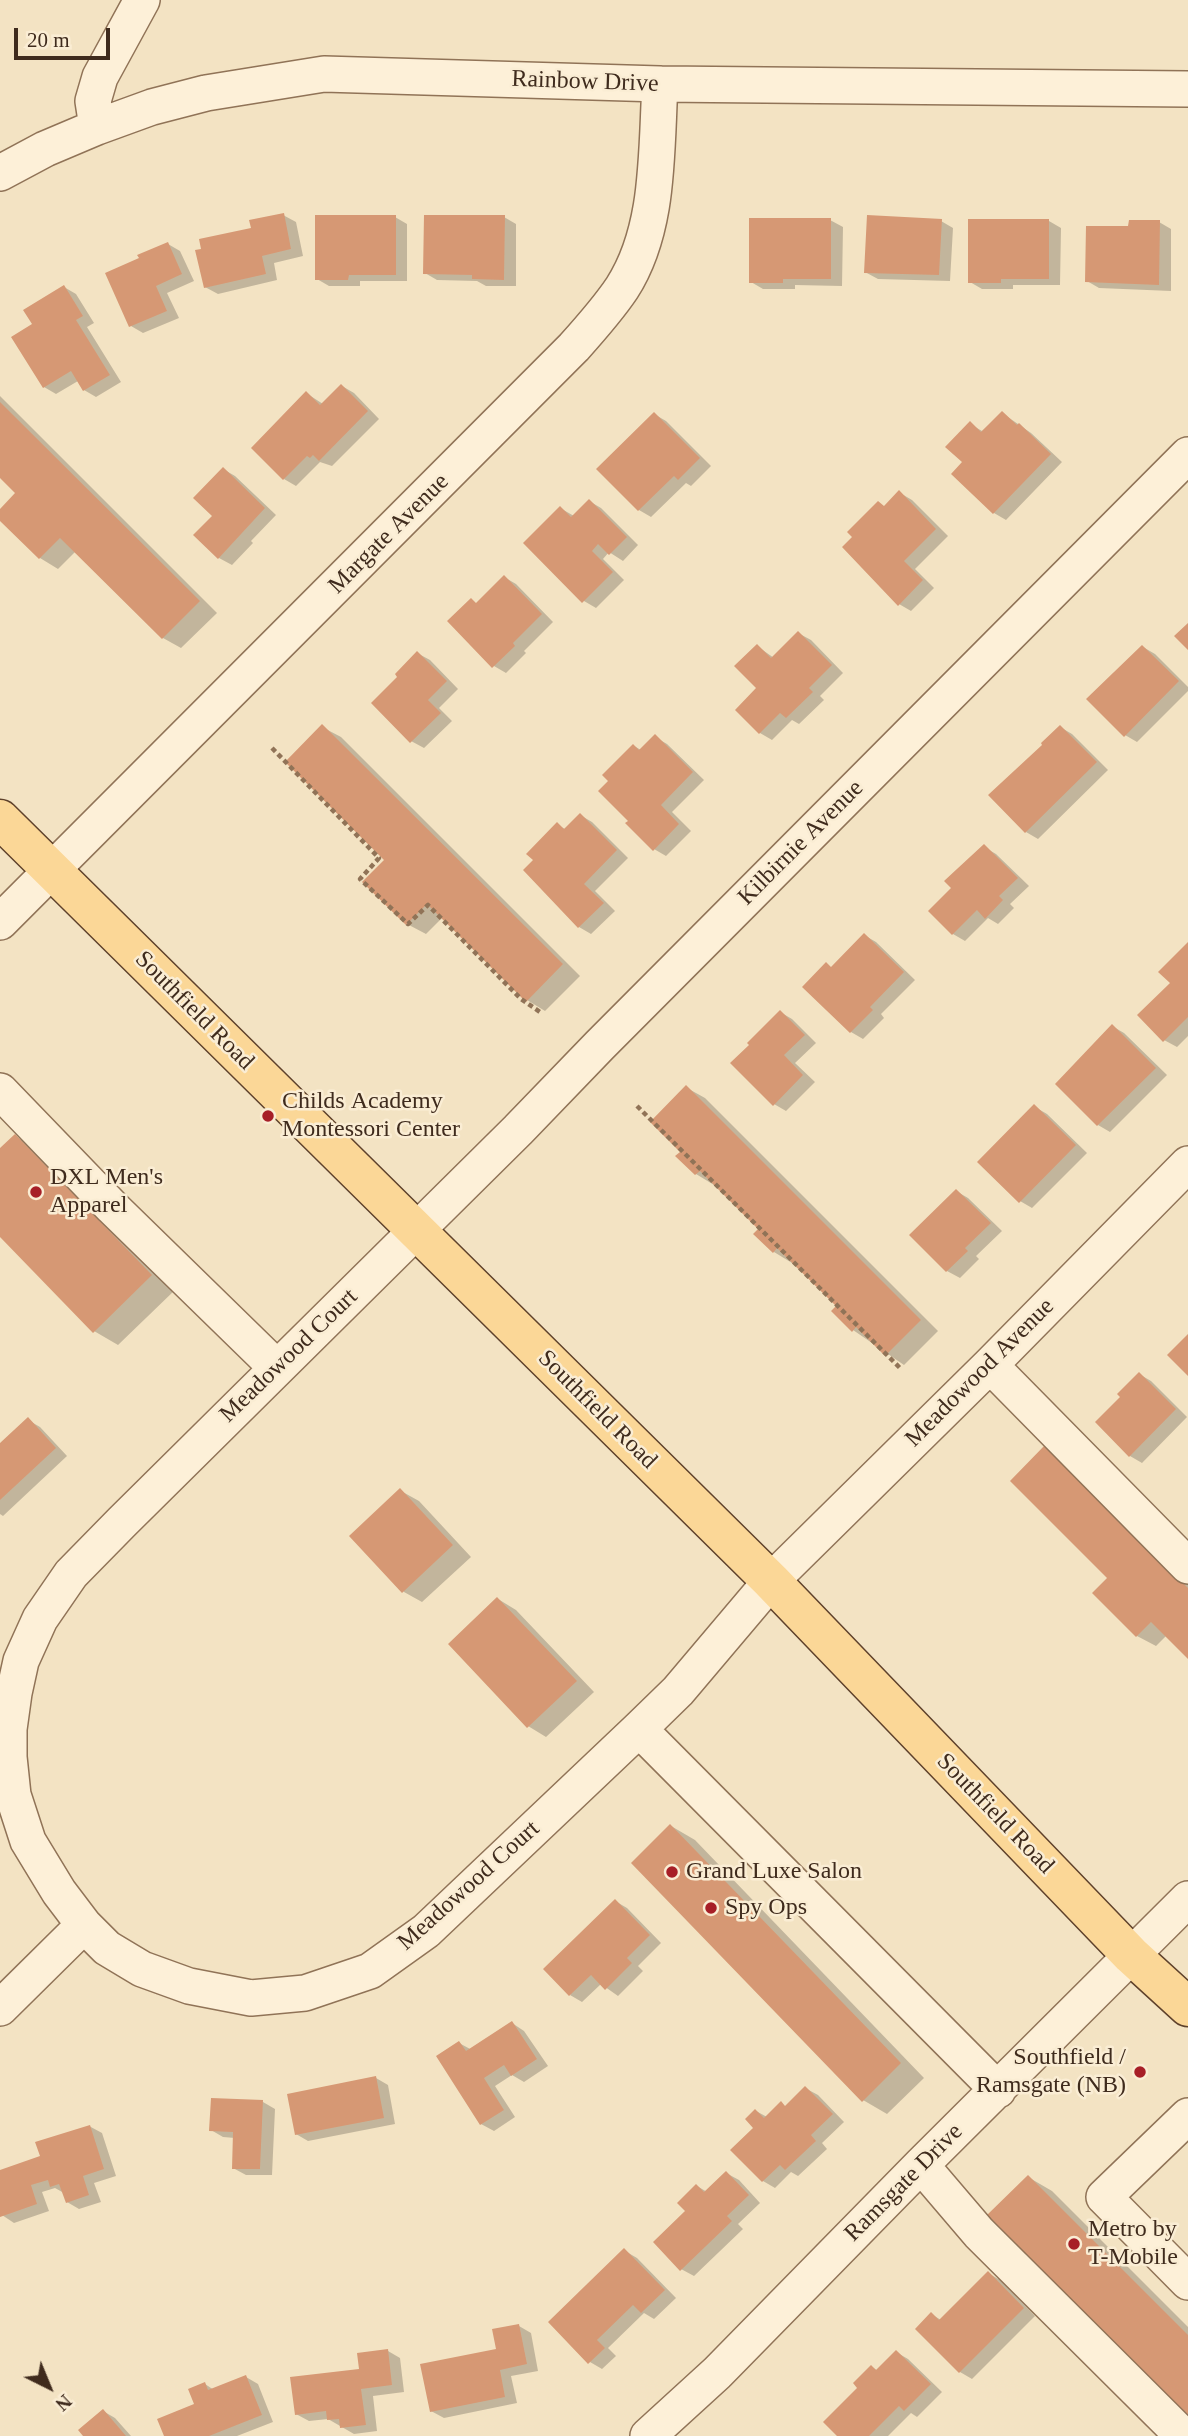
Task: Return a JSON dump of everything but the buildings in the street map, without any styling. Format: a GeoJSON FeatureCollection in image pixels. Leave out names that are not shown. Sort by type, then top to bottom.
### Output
{"type":"FeatureCollection","features":[{"type":"Feature","properties":{"kind":"main road","name":"Southfield Road"},"geometry":{"type":"LineString","coordinates":[[0,818],[771,1581],[1131,1955],[1188,2007]]}},
{"type":"Feature","properties":{"kind":"street"},"geometry":{"type":"LineString","coordinates":[[97,127],[93,101],[100,77],[142,0]]}},
{"type":"Feature","properties":{"kind":"street","name":"Rainbow Drive"},"geometry":{"type":"LineString","coordinates":[[0,173],[45,149],[152,107],[206,93],[324,74],[660,85],[1188,89]]}},
{"type":"Feature","properties":{"kind":"street","name":"Margate Avenue"},"geometry":{"type":"LineString","coordinates":[[0,922],[575,347],[601,317],[623,286],[652,207],[660,85]]}},
{"type":"Feature","properties":{"kind":"street","name":"Kilbirnie Avenue"},"geometry":{"type":"LineString","coordinates":[[415,1231],[1188,455]]}},
{"type":"Feature","properties":{"kind":"street"},"geometry":{"type":"LineString","coordinates":[[0,1091],[112,1206],[277,1368]]}},
{"type":"Feature","properties":{"kind":"street","name":"Meadowood Avenue"},"geometry":{"type":"LineString","coordinates":[[771,1581],[990,1365],[1188,1164]]}},
{"type":"Feature","properties":{"kind":"street","name":"Meadowood Court"},"geometry":{"type":"LineString","coordinates":[[415,1231],[71,1574],[40,1619],[21,1661],[9,1729],[13,1795],[28,1841],[59,1892],[84,1925],[107,1948],[142,1969],[189,1986],[251,1998],[305,1993],[370,1970],[426,1931],[639,1729],[678,1691],[771,1581]]}},
{"type":"Feature","properties":{"kind":"street"},"geometry":{"type":"LineString","coordinates":[[990,1365],[1188,1566]]}},
{"type":"Feature","properties":{"kind":"street"},"geometry":{"type":"LineString","coordinates":[[639,1729],[998,2090]]}},
{"type":"Feature","properties":{"kind":"street","name":"Ramsgate Drive"},"geometry":{"type":"LineString","coordinates":[[648,2436],[717,2373],[1188,1899]]}},
{"type":"Feature","properties":{"kind":"street"},"geometry":{"type":"LineString","coordinates":[[0,2008],[84,1925]]}},
{"type":"Feature","properties":{"kind":"street"},"geometry":{"type":"LineString","coordinates":[[1188,2116],[1104,2197],[1188,2282]]}},
{"type":"Feature","properties":{"kind":"street"},"geometry":{"type":"LineString","coordinates":[[921,2165],[979,2233],[1182,2436]]}},
{"type":"Feature","properties":{"kind":"path"},"geometry":{"type":"LineString","coordinates":[[272,748],[379,858],[360,879],[408,924],[428,905],[521,999],[540,1012]]}},
{"type":"Feature","properties":{"kind":"path"},"geometry":{"type":"LineString","coordinates":[[637,1106],[901,1369]]}},
{"type":"Feature","properties":{"kind":"place","name":"Childs Academy Montessori Center"},"geometry":{"type":"Point","coordinates":[268,1116]}},
{"type":"Feature","properties":{"kind":"place","name":"DXL Men's Apparel"},"geometry":{"type":"Point","coordinates":[36,1192]}},
{"type":"Feature","properties":{"kind":"place","name":"Grand Luxe Salon"},"geometry":{"type":"Point","coordinates":[672,1872]}},
{"type":"Feature","properties":{"kind":"place","name":"Spy Ops"},"geometry":{"type":"Point","coordinates":[711,1908]}},
{"type":"Feature","properties":{"kind":"place","name":"Southfield / Ramsgate (NB)"},"geometry":{"type":"Point","coordinates":[1140,2072]}},
{"type":"Feature","properties":{"kind":"place","name":"Metro by T-Mobile"},"geometry":{"type":"Point","coordinates":[1074,2244]}}]}
